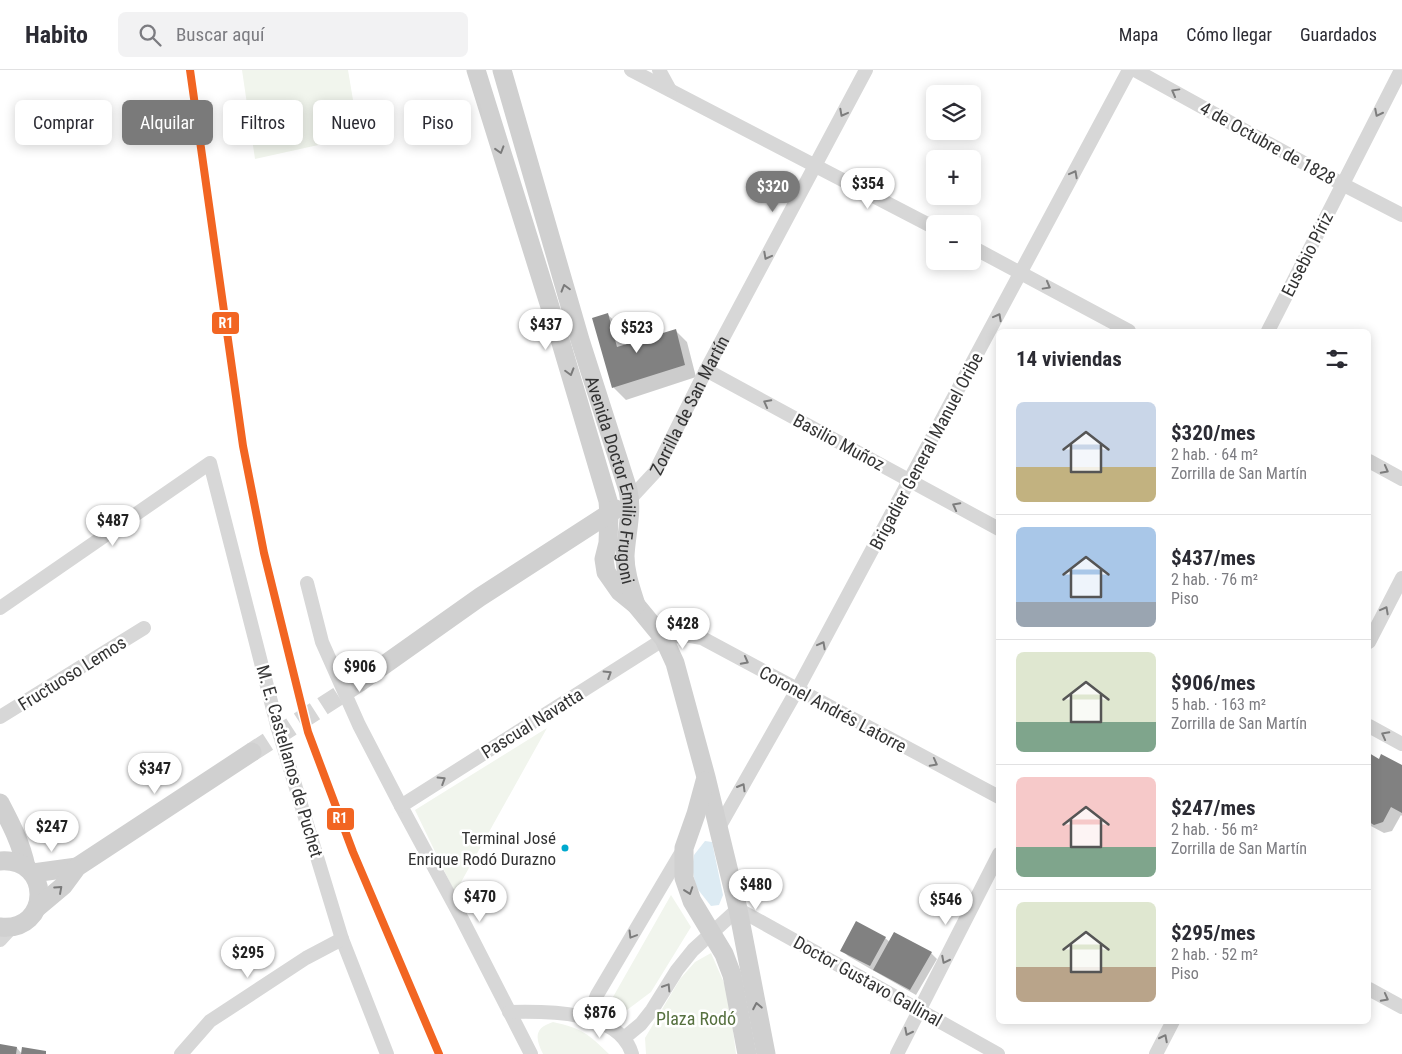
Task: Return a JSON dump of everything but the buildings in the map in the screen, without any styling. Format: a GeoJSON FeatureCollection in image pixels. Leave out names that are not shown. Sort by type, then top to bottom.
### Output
{"type":"FeatureCollection","features":[{"type":"Feature","properties":{"kind":"street","name":"Avenida Doctor Emilio Frugoni"},"geometry":{"type":"LineString","coordinates":[[476,70],[556,326],[608,501],[608,543],[604,559],[606,572],[620,592],[636,605]]}},
{"type":"Feature","properties":{"kind":"street","name":"Avenida Doctor Emilio Frugoni"},"geometry":{"type":"LineString","coordinates":[[502,70],[575,321],[630,500],[625,557],[627,576],[636,605]]}},
{"type":"Feature","properties":{"kind":"street"},"geometry":{"type":"LineString","coordinates":[[631,70],[926,223]]}},
{"type":"Feature","properties":{"kind":"street"},"geometry":{"type":"LineString","coordinates":[[659,70],[670,90]]}},
{"type":"Feature","properties":{"kind":"street","name":"Zorrilla de San Martín"},"geometry":{"type":"LineString","coordinates":[[360,682],[480,597],[630,500],[656,472],[706,370],[866,70]]}},
{"type":"Feature","properties":{"kind":"street","name":"Brigadier General Manuel Oribe"},"geometry":{"type":"LineString","coordinates":[[718,829],[797,690],[1022,273],[1129,70]]}},
{"type":"Feature","properties":{"kind":"street","name":"4 de Octubre de 1828"},"geometry":{"type":"LineString","coordinates":[[1135,70],[1402,215]]}},
{"type":"Feature","properties":{"kind":"street","name":"Eusebio Píriz"},"geometry":{"type":"LineString","coordinates":[[1269,329],[1401,70]]}},
{"type":"Feature","properties":{"kind":"street"},"geometry":{"type":"LineString","coordinates":[[981,252],[1125,329]]}},
{"type":"Feature","properties":{"kind":"street"},"geometry":{"type":"LineString","coordinates":[[556,326],[575,321]]}},
{"type":"Feature","properties":{"kind":"street","name":"Basilio Muñoz"},"geometry":{"type":"LineString","coordinates":[[706,370],[996,527]]}},
{"type":"Feature","properties":{"kind":"street"},"geometry":{"type":"LineString","coordinates":[[1371,462],[1402,479]]}},
{"type":"Feature","properties":{"kind":"street","name":"M. E. Castellanos de Puchet"},"geometry":{"type":"LineString","coordinates":[[0,608],[210,463],[278,729],[342,938],[387,1054]]}},
{"type":"Feature","properties":{"kind":"street"},"geometry":{"type":"LineString","coordinates":[[564,543],[586,540],[597,545],[605,554]]}},
{"type":"Feature","properties":{"kind":"street"},"geometry":{"type":"LineString","coordinates":[[1371,638],[1402,578]]}},
{"type":"Feature","properties":{"kind":"street"},"geometry":{"type":"LineString","coordinates":[[307,583],[325,650],[359,725],[531,1054]]}},
{"type":"Feature","properties":{"kind":"street"},"geometry":{"type":"LineString","coordinates":[[636,605],[664,639],[675,663],[706,777],[738,909],[766,1054]]}},
{"type":"Feature","properties":{"kind":"street","name":"Fructuoso Lemos"},"geometry":{"type":"LineString","coordinates":[[0,717],[144,628]]}},
{"type":"Feature","properties":{"kind":"street","name":"Coronel Andrés Latorre"},"geometry":{"type":"LineString","coordinates":[[664,639],[684,635],[702,638],[996,795]]}},
{"type":"Feature","properties":{"kind":"street","name":"Pascual Navatta"},"geometry":{"type":"LineString","coordinates":[[400,806],[664,639]]}},
{"type":"Feature","properties":{"kind":"street"},"geometry":{"type":"LineString","coordinates":[[1371,727],[1402,744]]}},
{"type":"Feature","properties":{"kind":"street"},"geometry":{"type":"LineString","coordinates":[[4,932],[27,921],[38,907],[63,886],[77,867],[252,752]]}},
{"type":"Feature","properties":{"kind":"street"},"geometry":{"type":"LineString","coordinates":[[588,1018],[597,995],[684,848],[706,777]]}},
{"type":"Feature","properties":{"kind":"street"},"geometry":{"type":"LineString","coordinates":[[0,803],[16,832],[29,870],[40,889],[38,907]]}},
{"type":"Feature","properties":{"kind":"street"},"geometry":{"type":"LineString","coordinates":[[691,830],[718,829]]}},
{"type":"Feature","properties":{"kind":"street"},"geometry":{"type":"LineString","coordinates":[[684,848],[684,878],[692,900],[724,954],[732,974],[747,1054]]}},
{"type":"Feature","properties":{"kind":"street"},"geometry":{"type":"LineString","coordinates":[[0,861],[10,860],[29,870],[77,867]]}},
{"type":"Feature","properties":{"kind":"street"},"geometry":{"type":"LineString","coordinates":[[897,1054],[996,860]]}},
{"type":"Feature","properties":{"kind":"street"},"geometry":{"type":"LineString","coordinates":[[624,1038],[641,1024],[652,1010],[677,970],[693,950],[738,909]]}},
{"type":"Feature","properties":{"kind":"street","name":"Doctor Gustavo Gallinal"},"geometry":{"type":"LineString","coordinates":[[738,909],[998,1054]]}},
{"type":"Feature","properties":{"kind":"street"},"geometry":{"type":"LineString","coordinates":[[181,1054],[210,1021],[306,958],[342,938]]}},
{"type":"Feature","properties":{"kind":"street"},"geometry":{"type":"LineString","coordinates":[[1371,990],[1402,1007]]}},
{"type":"Feature","properties":{"kind":"street"},"geometry":{"type":"LineString","coordinates":[[509,1012],[554,1013],[588,1018],[602,1023],[624,1038],[632,1054]]}},
{"type":"Feature","properties":{"kind":"street"},"geometry":{"type":"LineString","coordinates":[[1156,1054],[1171,1024]]}},
{"type":"Feature","properties":{"kind":"green space"},"geometry":{"type":"Polygon","coordinates":[[[242,70],[348,70],[353,100],[313,100],[313,145],[318,145],[255,159],[253,145],[303,145],[303,100],[246,100],[242,70]]]}},
{"type":"Feature","properties":{"kind":"green space"},"geometry":{"type":"Polygon","coordinates":[[[547,728],[455,893],[415,810],[547,728]]]}},
{"type":"Feature","properties":{"kind":"green space"},"geometry":{"type":"Polygon","coordinates":[[[671,895],[691,927],[651,992],[619,1016],[609,1004],[671,895]]]}},
{"type":"Feature","properties":{"kind":"green space","name":"Plaza Rodó"},"geometry":{"type":"Polygon","coordinates":[[[711,953],[728,992],[736,1054],[646,1054],[645,1038],[680,979],[695,962],[711,953]]]}},
{"type":"Feature","properties":{"kind":"green space"},"geometry":{"type":"Polygon","coordinates":[[[553,1022],[578,1029],[596,1041],[609,1054],[543,1054],[538,1034],[542,1027],[553,1022]]]}},
{"type":"Feature","properties":{"kind":"shaded area"},"geometry":{"type":"Polygon","coordinates":[[[705,841],[712,842],[723,895],[719,905],[711,906],[696,887],[692,868],[694,855],[705,841]]]}},
{"type":"Feature","properties":{"kind":"tunnel"},"geometry":{"type":"LineString","coordinates":[[252,752],[360,682]]}},
{"type":"Feature","properties":{"kind":"transit line","name":"R1"},"geometry":{"type":"LineString","coordinates":[[190,70],[243,446],[264,553],[308,732],[353,852],[439,1054]]}},
{"type":"Feature","properties":{"kind":"place","name":"Terminal José Enrique Rodó Durazno"},"geometry":{"type":"Point","coordinates":[565,848]}}]}
